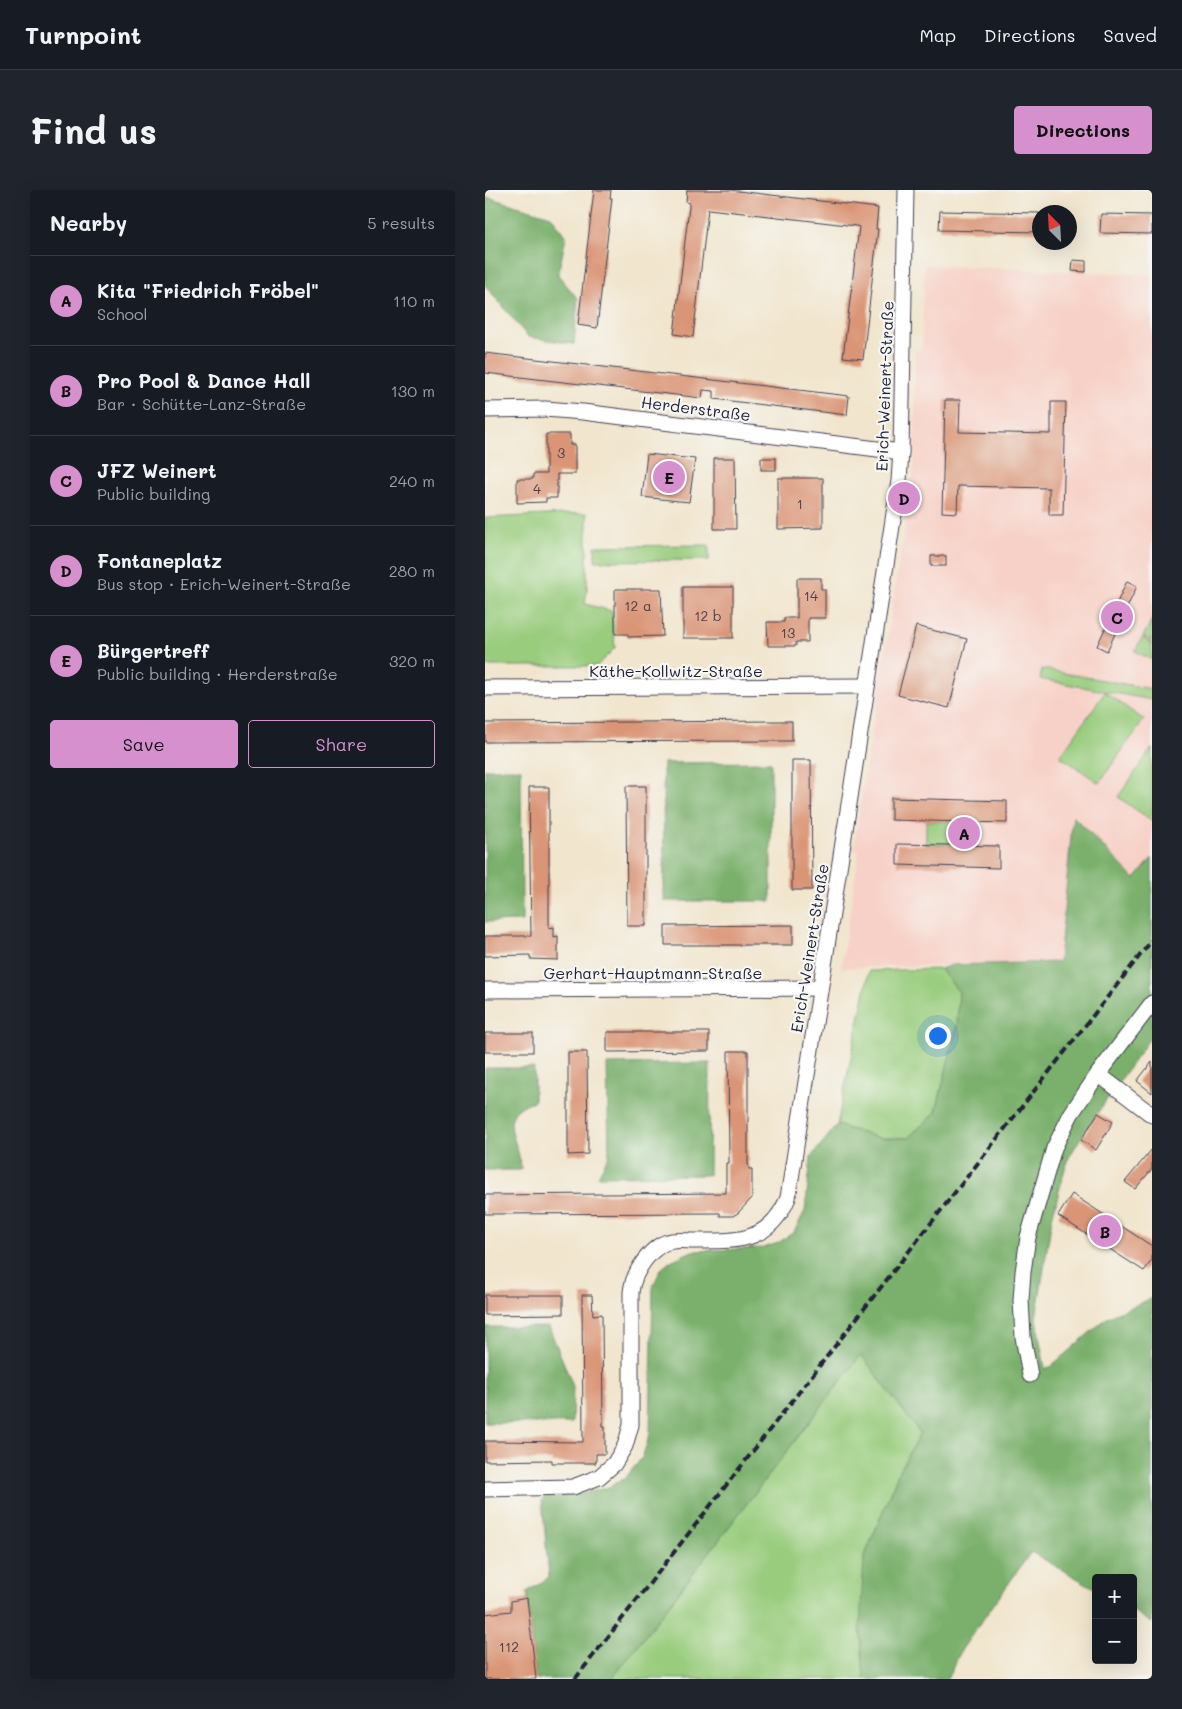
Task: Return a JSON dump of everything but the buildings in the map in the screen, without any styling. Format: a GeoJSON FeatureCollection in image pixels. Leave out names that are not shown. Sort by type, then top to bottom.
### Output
{"type":"FeatureCollection","features":[{"type":"Feature","properties":{"kind":"street","name":"Erich-Weinert-Straße"},"geometry":{"type":"LineString","coordinates":[[485,1489],[573,1487],[591,1482],[607,1471],[620,1456],[629,1436],[631,1425],[631,1292],[636,1273],[651,1254],[671,1241],[729,1241],[746,1238],[770,1226],[784,1209],[790,1188],[899,481],[906,190]]}},
{"type":"Feature","properties":{"kind":"street","name":"Herderstraße"},"geometry":{"type":"LineString","coordinates":[[485,410],[583,412],[901,452]]}},
{"type":"Feature","properties":{"kind":"street","name":"Käthe-Kollwitz-Straße"},"geometry":{"type":"LineString","coordinates":[[485,688],[867,686]]}},
{"type":"Feature","properties":{"kind":"street","name":"Gerhart-Hauptmann-Straße"},"geometry":{"type":"LineString","coordinates":[[485,990],[820,988]]}},
{"type":"Feature","properties":{"kind":"street"},"geometry":{"type":"LineString","coordinates":[[1029,1374],[1023,1337],[1021,1300],[1023,1272],[1028,1237],[1054,1148],[1071,1114],[1098,1074],[1152,1003]]}},
{"type":"Feature","properties":{"kind":"street"},"geometry":{"type":"LineString","coordinates":[[1098,1074],[1152,1115]]}},
{"type":"Feature","properties":{"kind":"shaded area"},"geometry":{"type":"Polygon","coordinates":[[[924,265],[1152,275],[1152,559],[1149,564],[1152,565],[1152,858],[1135,879],[1073,817],[1059,962],[841,968],[859,852],[853,849],[912,483],[915,457],[915,352],[922,347],[924,265]]]}},
{"type":"Feature","properties":{"kind":"green space"},"geometry":{"type":"Polygon","coordinates":[[[487,197],[551,216],[566,237],[558,275],[578,299],[574,344],[528,337],[485,285],[485,211],[487,197]]]}},
{"type":"Feature","properties":{"kind":"green space"},"geometry":{"type":"Polygon","coordinates":[[[587,513],[587,589],[585,604],[612,611],[615,648],[597,666],[485,666],[485,518],[587,513]]]}},
{"type":"Feature","properties":{"kind":"green space"},"geometry":{"type":"Polygon","coordinates":[[[709,545],[709,560],[595,561],[595,546],[709,545]]]}},
{"type":"Feature","properties":{"kind":"green space"},"geometry":{"type":"Polygon","coordinates":[[[1152,619],[1152,641],[1143,637],[1152,619]]]}},
{"type":"Feature","properties":{"kind":"green space"},"geometry":{"type":"Polygon","coordinates":[[[1142,638],[1152,643],[1152,660],[1135,651],[1142,638]]]}},
{"type":"Feature","properties":{"kind":"green space"},"geometry":{"type":"Polygon","coordinates":[[[1042,669],[1152,689],[1152,700],[1040,679],[1042,669]]]}},
{"type":"Feature","properties":{"kind":"green space"},"geometry":{"type":"Polygon","coordinates":[[[1105,692],[1144,720],[1099,783],[1060,756],[1105,692]]]}},
{"type":"Feature","properties":{"kind":"green space"},"geometry":{"type":"Polygon","coordinates":[[[1152,748],[1152,821],[1118,797],[1152,748]]]}},
{"type":"Feature","properties":{"kind":"green space"},"geometry":{"type":"Polygon","coordinates":[[[771,762],[771,901],[664,901],[663,763],[771,762]]]}},
{"type":"Feature","properties":{"kind":"green space"},"geometry":{"type":"Polygon","coordinates":[[[485,769],[521,769],[522,921],[485,922],[485,769]]]}},
{"type":"Feature","properties":{"kind":"green space"},"geometry":{"type":"Polygon","coordinates":[[[1073,816],[1135,879],[1152,858],[1152,1035],[1084,1132],[1067,1161],[1052,1218],[1036,1318],[1045,1369],[1050,1367],[1108,1317],[1152,1298],[1152,1623],[1137,1614],[1137,1574],[1092,1574],[1092,1587],[1031,1552],[962,1649],[947,1679],[864,1679],[860,1628],[864,1558],[898,1474],[920,1433],[861,1355],[612,1679],[536,1679],[527,1592],[549,1577],[542,1500],[547,1495],[581,1494],[609,1487],[625,1478],[642,1458],[650,1434],[653,1286],[661,1269],[671,1261],[692,1251],[763,1248],[778,1243],[794,1232],[805,1211],[811,1157],[837,1125],[879,1138],[908,1138],[936,1112],[957,1025],[959,992],[940,969],[952,965],[1059,962],[1073,816]]]}},
{"type":"Feature","properties":{"kind":"green space"},"geometry":{"type":"Polygon","coordinates":[[[926,821],[971,822],[971,845],[926,844],[926,821]]]}},
{"type":"Feature","properties":{"kind":"green space"},"geometry":{"type":"Polygon","coordinates":[[[940,969],[959,992],[957,1025],[936,1112],[908,1138],[879,1138],[837,1125],[869,971],[940,969]]]}},
{"type":"Feature","properties":{"kind":"green space"},"geometry":{"type":"Polygon","coordinates":[[[710,1063],[709,1175],[598,1176],[609,1155],[607,1064],[710,1063]]]}},
{"type":"Feature","properties":{"kind":"green space"},"geometry":{"type":"Polygon","coordinates":[[[485,1068],[534,1068],[534,1101],[521,1107],[514,1114],[511,1121],[521,1170],[485,1170],[485,1068]]]}},
{"type":"Feature","properties":{"kind":"green space"},"geometry":{"type":"Polygon","coordinates":[[[485,1327],[549,1327],[573,1386],[572,1423],[485,1423],[485,1327]]]}},
{"type":"Feature","properties":{"kind":"green space"},"geometry":{"type":"Polygon","coordinates":[[[861,1354],[920,1433],[898,1474],[864,1558],[864,1679],[612,1679],[861,1354]]]}},
{"type":"Feature","properties":{"kind":"railway"},"geometry":{"type":"LineString","coordinates":[[575,1679],[1152,940]]}},
{"type":"Feature","properties":{"kind":"place","name":"Bürgertreff"},"geometry":{"type":"Point","coordinates":[669,477]}},
{"type":"Feature","properties":{"kind":"place","name":"Fontaneplatz"},"geometry":{"type":"Point","coordinates":[904,498]}},
{"type":"Feature","properties":{"kind":"place","name":"JFZ Weinert"},"geometry":{"type":"Point","coordinates":[1117,617]}},
{"type":"Feature","properties":{"kind":"place","name":"Kita \"Friedrich Fröbel\""},"geometry":{"type":"Point","coordinates":[964,833]}},
{"type":"Feature","properties":{"kind":"place","name":"Pro Pool & Dance Hall"},"geometry":{"type":"Point","coordinates":[1105,1231]}}]}
